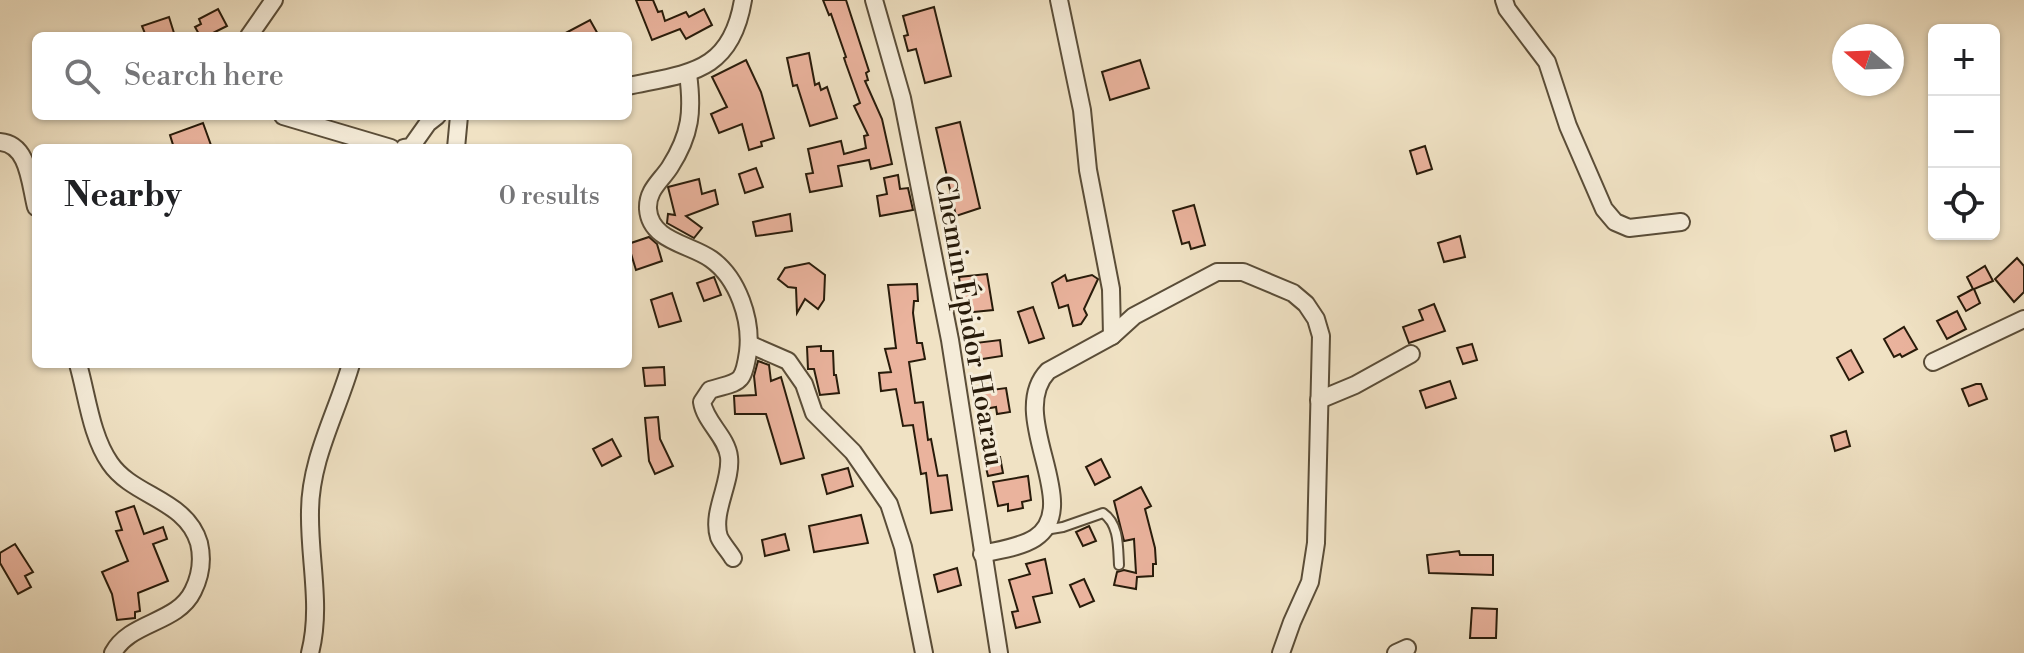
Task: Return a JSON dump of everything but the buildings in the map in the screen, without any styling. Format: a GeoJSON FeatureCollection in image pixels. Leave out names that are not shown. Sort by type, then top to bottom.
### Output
{"type":"FeatureCollection","features":[{"type":"Feature","properties":{"kind":"street"},"geometry":{"type":"LineString","coordinates":[[252,32],[274,0]]}},
{"type":"Feature","properties":{"kind":"street"},"geometry":{"type":"LineString","coordinates":[[632,85],[688,74],[709,65],[727,45],[739,21],[743,0]]}},
{"type":"Feature","properties":{"kind":"street","name":"Chemin Épidor Hoarau"},"geometry":{"type":"LineString","coordinates":[[874,0],[902,98],[950,340],[999,653]]}},
{"type":"Feature","properties":{"kind":"street"},"geometry":{"type":"LineString","coordinates":[[1059,0],[1082,110],[1088,170],[1111,289],[1112,336]]}},
{"type":"Feature","properties":{"kind":"street"},"geometry":{"type":"LineString","coordinates":[[1504,0],[1507,9],[1547,62],[1568,126],[1604,209],[1615,222],[1629,228],[1681,222]]}},
{"type":"Feature","properties":{"kind":"street"},"geometry":{"type":"LineString","coordinates":[[688,74],[693,105],[685,138],[649,196],[650,218],[663,235],[713,260],[728,275],[739,294],[749,344],[745,370],[728,386],[710,390],[702,402],[729,453],[730,471],[721,498],[718,535],[733,558]]}},
{"type":"Feature","properties":{"kind":"street"},"geometry":{"type":"LineString","coordinates":[[296,120],[378,144]]}},
{"type":"Feature","properties":{"kind":"street"},"geometry":{"type":"LineString","coordinates":[[413,144],[432,120]]}},
{"type":"Feature","properties":{"kind":"street"},"geometry":{"type":"LineString","coordinates":[[456,144],[459,120]]}},
{"type":"Feature","properties":{"kind":"street"},"geometry":{"type":"LineString","coordinates":[[0,142],[13,146],[22,154],[32,192]]}},
{"type":"Feature","properties":{"kind":"street"},"geometry":{"type":"LineString","coordinates":[[982,554],[1035,538],[1044,530],[1053,507],[1034,411],[1036,389],[1048,371],[1112,336],[1134,316],[1217,272],[1243,272],[1293,293],[1306,304],[1316,319],[1321,336],[1316,543],[1310,582],[1281,653]]}},
{"type":"Feature","properties":{"kind":"street"},"geometry":{"type":"LineString","coordinates":[[1933,362],[2024,319]]}},
{"type":"Feature","properties":{"kind":"street"},"geometry":{"type":"LineString","coordinates":[[749,344],[788,361],[804,384],[814,413],[853,452],[889,504],[903,547],[924,653]]}},
{"type":"Feature","properties":{"kind":"street"},"geometry":{"type":"LineString","coordinates":[[1319,400],[1355,385],[1411,354]]}},
{"type":"Feature","properties":{"kind":"street"},"geometry":{"type":"LineString","coordinates":[[79,368],[100,443],[112,466],[121,477],[176,510],[197,537],[203,557],[200,577],[192,595],[175,613],[126,637],[113,653]]}},
{"type":"Feature","properties":{"kind":"street"},"geometry":{"type":"LineString","coordinates":[[310,653],[315,629],[310,510],[315,470],[350,368]]}},
{"type":"Feature","properties":{"kind":"lane"},"geometry":{"type":"LineString","coordinates":[[1044,530],[1103,513],[1114,526],[1119,565]]}}]}
